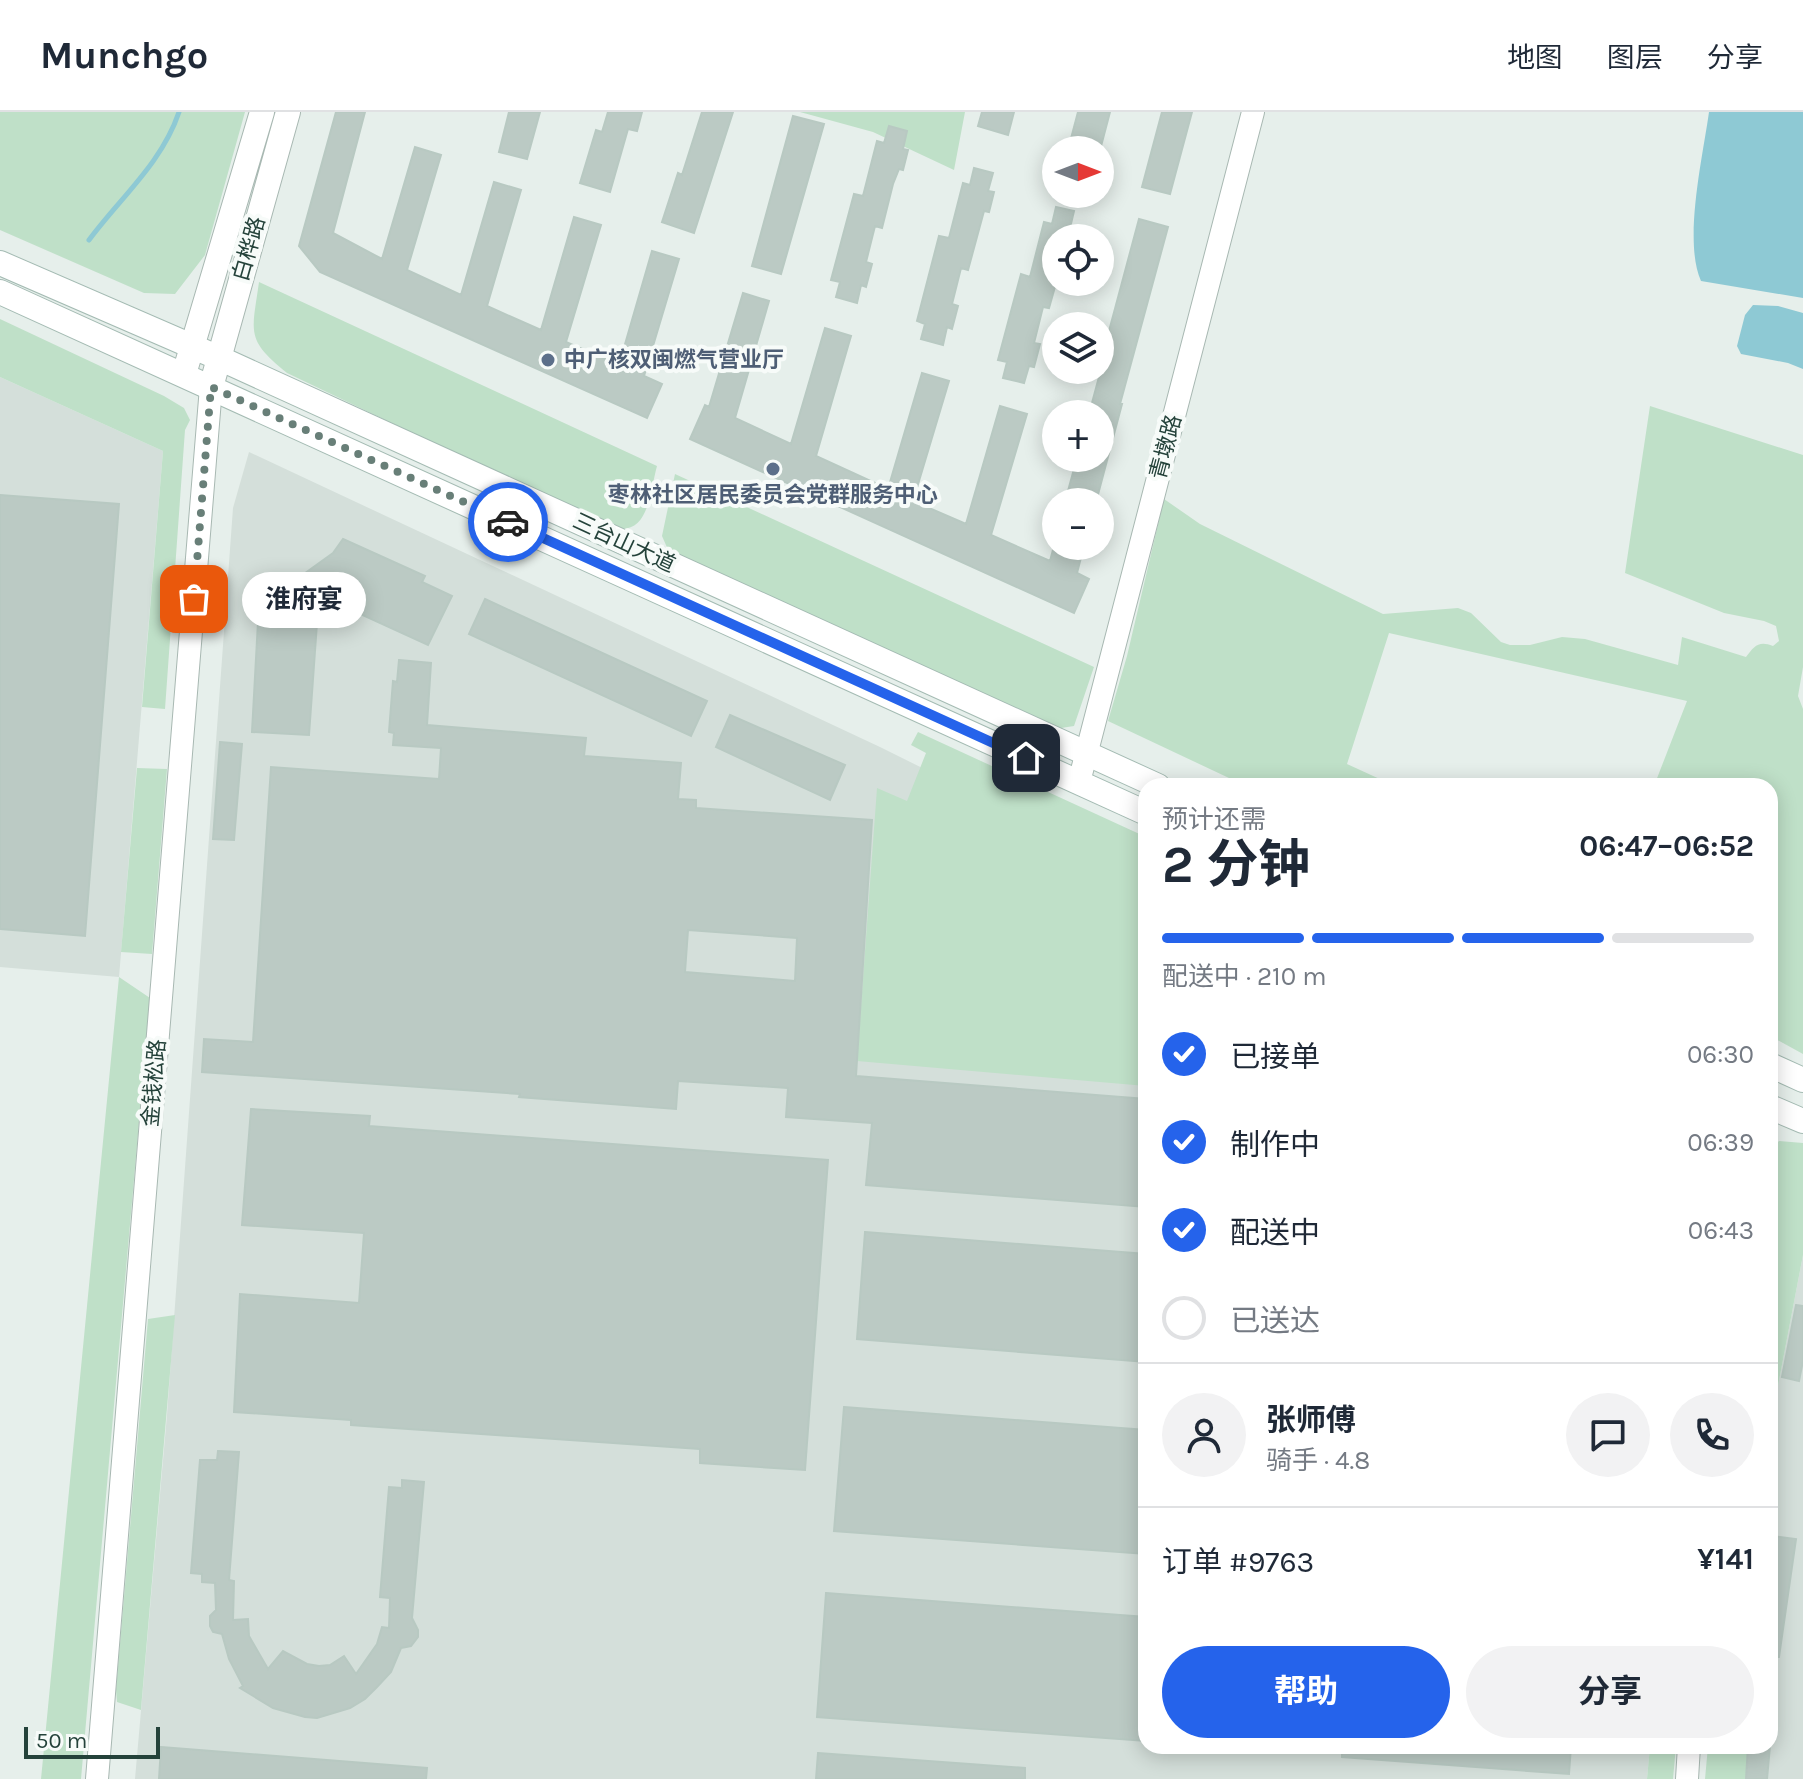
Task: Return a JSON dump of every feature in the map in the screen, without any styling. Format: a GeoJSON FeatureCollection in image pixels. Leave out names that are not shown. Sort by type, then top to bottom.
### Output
{"type":"FeatureCollection","features":[{"type":"Feature","properties":{"kind":"main road","name":"白桦路"},"geometry":{"type":"LineString","coordinates":[[184,374],[262,112]]}},
{"type":"Feature","properties":{"kind":"main road","name":"白桦路"},"geometry":{"type":"LineString","coordinates":[[211,387],[288,112]]}},
{"type":"Feature","properties":{"kind":"main road","name":"三台山大道"},"geometry":{"type":"LineString","coordinates":[[0,263],[219,358],[1141,778]]}},
{"type":"Feature","properties":{"kind":"main road","name":"三台山大道"},"geometry":{"type":"LineString","coordinates":[[0,292],[1138,809]]}},
{"type":"Feature","properties":{"kind":"main road"},"geometry":{"type":"LineString","coordinates":[[1778,1069],[1803,1080]]}},
{"type":"Feature","properties":{"kind":"main road"},"geometry":{"type":"LineString","coordinates":[[1778,1110],[1803,1121]]}},
{"type":"Feature","properties":{"kind":"street","name":"青墩路"},"geometry":{"type":"LineString","coordinates":[[1079,782],[1253,112]]}},
{"type":"Feature","properties":{"kind":"street","name":"金钱松路"},"geometry":{"type":"LineString","coordinates":[[97,1779],[211,387]]}},
{"type":"Feature","properties":{"kind":"street"},"geometry":{"type":"LineString","coordinates":[[1687,1779],[1689,1754]]}},
{"type":"Feature","properties":{"kind":"shaded area"},"geometry":{"type":"Polygon","coordinates":[[[0,377],[163,451],[119,977],[0,967],[0,377]]]}},
{"type":"Feature","properties":{"kind":"shaded area"},"geometry":{"type":"Polygon","coordinates":[[[249,452],[880,747],[1138,875],[1138,1754],[1649,1754],[1647,1779],[135,1779],[167,1415],[233,508],[249,452]]]}},
{"type":"Feature","properties":{"kind":"shaded area"},"geometry":{"type":"Polygon","coordinates":[[[1803,1255],[1803,1779],[1746,1779],[1748,1754],[1778,1754],[1778,1386],[1803,1255]]]}},
{"type":"Feature","properties":{"kind":"green space"},"geometry":{"type":"Polygon","coordinates":[[[0,112],[245,112],[205,255],[175,294],[144,293],[0,230],[0,112]]]}},
{"type":"Feature","properties":{"kind":"green space"},"geometry":{"type":"Polygon","coordinates":[[[800,112],[965,112],[954,170],[873,132],[800,112]]]}},
{"type":"Feature","properties":{"kind":"green space"},"geometry":{"type":"Polygon","coordinates":[[[259,282],[657,466],[645,512],[631,527],[621,529],[607,526],[287,373],[264,352],[255,334],[259,282]]]}},
{"type":"Feature","properties":{"kind":"green space"},"geometry":{"type":"Polygon","coordinates":[[[0,319],[164,396],[184,408],[190,420],[185,430],[165,709],[142,707],[163,451],[0,377],[0,319]]]}},
{"type":"Feature","properties":{"kind":"green space"},"geometry":{"type":"Polygon","coordinates":[[[1650,406],[1803,455],[1803,667],[1798,696],[1803,709],[1803,1054],[1778,1040],[1778,778],[1657,778],[1687,701],[1389,633],[1347,764],[1378,778],[1229,778],[1108,721],[1127,656],[1164,499],[1200,524],[1383,614],[1458,608],[1471,613],[1501,642],[1510,645],[1530,645],[1562,637],[1585,639],[1678,665],[1682,637],[1746,657],[1757,645],[1773,646],[1779,641],[1776,626],[1724,613],[1625,573],[1650,406]]]}},
{"type":"Feature","properties":{"kind":"green space"},"geometry":{"type":"Polygon","coordinates":[[[675,474],[1094,667],[1074,726],[1061,728],[669,552],[662,536],[675,474]]]}},
{"type":"Feature","properties":{"kind":"green space"},"geometry":{"type":"Polygon","coordinates":[[[918,732],[1138,833],[1138,1085],[857,1061],[877,788],[907,801],[926,753],[911,745],[918,732]]]}},
{"type":"Feature","properties":{"kind":"green space"},"geometry":{"type":"Polygon","coordinates":[[[137,768],[167,769],[152,954],[121,952],[137,768]]]}},
{"type":"Feature","properties":{"kind":"green space"},"geometry":{"type":"Polygon","coordinates":[[[119,977],[150,998],[81,1779],[41,1779],[119,977]]]}},
{"type":"Feature","properties":{"kind":"green space"},"geometry":{"type":"Polygon","coordinates":[[[1778,1142],[1803,1143],[1803,1255],[1778,1386],[1778,1142]]]}},
{"type":"Feature","properties":{"kind":"green space"},"geometry":{"type":"Polygon","coordinates":[[[175,1315],[141,1710],[117,1702],[116,1690],[148,1319],[175,1315]]]}},
{"type":"Feature","properties":{"kind":"green space"},"geometry":{"type":"Polygon","coordinates":[[[1649,1754],[1675,1754],[1673,1779],[1647,1779],[1649,1754]]]}},
{"type":"Feature","properties":{"kind":"green space"},"geometry":{"type":"Polygon","coordinates":[[[1707,1754],[1748,1754],[1746,1779],[1705,1779],[1707,1754]]]}},
{"type":"Feature","properties":{"kind":"water"},"geometry":{"type":"Polygon","coordinates":[[[1709,112],[1803,112],[1803,298],[1701,281],[1696,264],[1694,222],[1709,112]]]}},
{"type":"Feature","properties":{"kind":"water"},"geometry":{"type":"Polygon","coordinates":[[[1753,305],[1778,306],[1803,313],[1803,369],[1741,354],[1737,346],[1745,315],[1753,305]]]}},
{"type":"Feature","properties":{"kind":"building"},"geometry":{"type":"Polygon","coordinates":[[[336,112],[365,112],[333,233],[382,259],[415,147],[441,155],[407,270],[461,295],[494,182],[521,190],[487,306],[541,330],[574,217],[601,225],[566,342],[619,365],[652,251],[679,259],[644,376],[662,384],[647,418],[320,272],[299,246],[336,112]]]}},
{"type":"Feature","properties":{"kind":"building"},"geometry":{"type":"Polygon","coordinates":[[[509,112],[540,112],[527,159],[499,152],[509,112]]]}},
{"type":"Feature","properties":{"kind":"building"},"geometry":{"type":"Polygon","coordinates":[[[608,112],[642,112],[637,131],[628,129],[610,192],[580,183],[596,130],[602,132],[608,112]]]}},
{"type":"Feature","properties":{"kind":"building"},"geometry":{"type":"Polygon","coordinates":[[[702,112],[733,112],[694,233],[662,222],[678,173],[682,175],[702,112]]]}},
{"type":"Feature","properties":{"kind":"building"},"geometry":{"type":"Polygon","coordinates":[[[982,112],[1014,112],[1008,135],[978,126],[982,112]]]}},
{"type":"Feature","properties":{"kind":"building"},"geometry":{"type":"Polygon","coordinates":[[[1078,112],[1110,112],[1104,136],[1072,136],[1078,112]]]}},
{"type":"Feature","properties":{"kind":"building"},"geometry":{"type":"Polygon","coordinates":[[[1162,112],[1192,112],[1170,194],[1142,187],[1162,112]]]}},
{"type":"Feature","properties":{"kind":"building"},"geometry":{"type":"Polygon","coordinates":[[[793,116],[824,124],[781,274],[752,266],[793,116]]]}},
{"type":"Feature","properties":{"kind":"building"},"geometry":{"type":"Polygon","coordinates":[[[889,126],[907,131],[903,149],[908,150],[903,170],[899,169],[893,184],[882,228],[875,226],[866,262],[872,264],[866,287],[861,285],[857,303],[836,297],[840,282],[831,280],[854,194],[863,196],[877,141],[884,143],[889,126]]]}},
{"type":"Feature","properties":{"kind":"building"},"geometry":{"type":"Polygon","coordinates":[[[974,168],[993,173],[988,191],[994,192],[989,212],[984,211],[968,270],[961,268],[952,304],[958,306],[952,329],[947,327],[943,345],[921,339],[925,324],[917,321],[939,236],[949,238],[963,183],[970,185],[974,168]]]}},
{"type":"Feature","properties":{"kind":"building"},"geometry":{"type":"Polygon","coordinates":[[[1056,208],[1074,211],[1071,224],[1052,224],[1056,208]]]}},
{"type":"Feature","properties":{"kind":"building"},"geometry":{"type":"Polygon","coordinates":[[[1139,219],[1168,227],[1114,434],[1114,400],[1093,400],[1097,384],[1114,384],[1114,312],[1139,219]]]}},
{"type":"Feature","properties":{"kind":"building"},"geometry":{"type":"Polygon","coordinates":[[[1042,230],[1042,296],[1052,296],[1049,308],[1043,307],[1034,343],[1040,344],[1034,367],[1029,366],[1024,383],[1003,378],[1007,362],[998,360],[1021,274],[1030,277],[1042,230]]]}},
{"type":"Feature","properties":{"kind":"building"},"geometry":{"type":"Polygon","coordinates":[[[743,293],[769,301],[735,418],[791,444],[825,328],[851,336],[816,456],[888,489],[922,373],[949,381],[913,501],[966,524],[1000,406],[1027,414],[991,535],[1042,560],[1080,560],[1077,573],[1089,579],[1074,613],[690,439],[705,405],[709,407],[743,293]]]}},
{"type":"Feature","properties":{"kind":"building"},"geometry":{"type":"Polygon","coordinates":[[[1073,472],[1104,472],[1100,488],[1069,488],[1073,472]]]}},
{"type":"Feature","properties":{"kind":"building"},"geometry":{"type":"Polygon","coordinates":[[[0,495],[119,504],[85,936],[0,929],[0,495]]]}},
{"type":"Feature","properties":{"kind":"building"},"geometry":{"type":"Polygon","coordinates":[[[343,539],[425,576],[422,582],[452,596],[428,645],[319,595],[309,735],[252,732],[260,585],[301,576],[333,553],[343,539]]]}},
{"type":"Feature","properties":{"kind":"building"},"geometry":{"type":"Polygon","coordinates":[[[485,599],[707,701],[691,736],[469,634],[485,599]]]}},
{"type":"Feature","properties":{"kind":"building"},"geometry":{"type":"Polygon","coordinates":[[[399,660],[431,663],[427,725],[586,738],[584,756],[681,763],[678,799],[696,800],[696,808],[872,820],[856,1076],[1138,1098],[1138,1206],[866,1185],[872,1123],[786,1117],[788,1088],[678,1081],[676,1109],[519,1097],[520,1094],[202,1072],[204,1039],[253,1042],[271,767],[439,779],[441,748],[393,745],[394,733],[389,732],[393,681],[397,682],[399,660]],[[688,930],[685,972],[795,981],[797,938],[688,930]]]}},
{"type":"Feature","properties":{"kind":"building"},"geometry":{"type":"Polygon","coordinates":[[[730,715],[845,765],[830,800],[716,747],[730,715]]]}},
{"type":"Feature","properties":{"kind":"building"},"geometry":{"type":"Polygon","coordinates":[[[220,742],[242,744],[234,840],[213,839],[220,742]]]}},
{"type":"Feature","properties":{"kind":"building"},"geometry":{"type":"Polygon","coordinates":[[[251,1109],[370,1116],[369,1126],[828,1160],[805,1470],[700,1463],[700,1449],[351,1425],[351,1420],[234,1412],[240,1294],[359,1303],[364,1233],[242,1225],[251,1109]]]}},
{"type":"Feature","properties":{"kind":"building"},"geometry":{"type":"Polygon","coordinates":[[[865,1232],[1138,1253],[1138,1361],[857,1339],[865,1232]]]}},
{"type":"Feature","properties":{"kind":"building"},"geometry":{"type":"Polygon","coordinates":[[[1796,1305],[1803,1306],[1803,1361],[1799,1381],[1782,1377],[1796,1305]]]}},
{"type":"Feature","properties":{"kind":"building"},"geometry":{"type":"Polygon","coordinates":[[[844,1407],[1138,1429],[1138,1553],[834,1531],[844,1407]]]}},
{"type":"Feature","properties":{"kind":"building"},"geometry":{"type":"Polygon","coordinates":[[[218,1451],[239,1452],[229,1580],[234,1581],[233,1620],[248,1619],[249,1636],[268,1669],[283,1651],[307,1664],[319,1666],[330,1665],[344,1656],[356,1674],[377,1644],[382,1627],[389,1628],[390,1598],[380,1597],[389,1487],[402,1488],[402,1480],[424,1482],[412,1618],[418,1637],[411,1646],[401,1648],[391,1672],[377,1687],[350,1708],[317,1718],[305,1717],[273,1708],[240,1688],[243,1686],[229,1659],[222,1634],[213,1632],[210,1626],[210,1616],[216,1610],[215,1583],[202,1582],[202,1574],[191,1573],[200,1460],[217,1460],[218,1451]]]}},
{"type":"Feature","properties":{"kind":"building"},"geometry":{"type":"Polygon","coordinates":[[[1778,1537],[1796,1539],[1778,1657],[1778,1537]]]}},
{"type":"Feature","properties":{"kind":"building"},"geometry":{"type":"Polygon","coordinates":[[[826,1593],[1138,1616],[1138,1740],[817,1717],[826,1593]]]}},
{"type":"Feature","properties":{"kind":"building"},"geometry":{"type":"Polygon","coordinates":[[[161,1747],[427,1768],[426,1779],[159,1779],[161,1747]]]}},
{"type":"Feature","properties":{"kind":"building"},"geometry":{"type":"Polygon","coordinates":[[[818,1753],[1025,1768],[1025,1779],[816,1779],[818,1753]]]}},
{"type":"Feature","properties":{"kind":"building"},"geometry":{"type":"Polygon","coordinates":[[[1342,1754],[1570,1754],[1569,1774],[1342,1757],[1342,1754]]]}},
{"type":"Feature","properties":{"kind":"building"},"geometry":{"type":"Polygon","coordinates":[[[1748,1754],[1769,1754],[1767,1779],[1746,1779],[1748,1754]]]}},
{"type":"Feature","properties":{"kind":"waterway"},"geometry":{"type":"LineString","coordinates":[[89,240],[151,164],[179,112]]}},
{"type":"Feature","properties":{"kind":"way so far"},"geometry":{"type":"LineString","coordinates":[[194,599],[211,387],[508,522]]}},
{"type":"Feature","properties":{"kind":"place","name":"中广核双闽燃气营业厅"},"geometry":{"type":"Point","coordinates":[548,360]}},
{"type":"Feature","properties":{"kind":"place","name":"枣林社区居民委员会党群服务中心"},"geometry":{"type":"Point","coordinates":[773,469]}},
{"type":"Feature","properties":{"kind":"place","name":"淮府宴"},"geometry":{"type":"Point","coordinates":[194,599]}},
{"type":"Feature","properties":{"kind":"route"},"geometry":{"type":"LineString","coordinates":[[508,522],[1026,758]]}}]}
